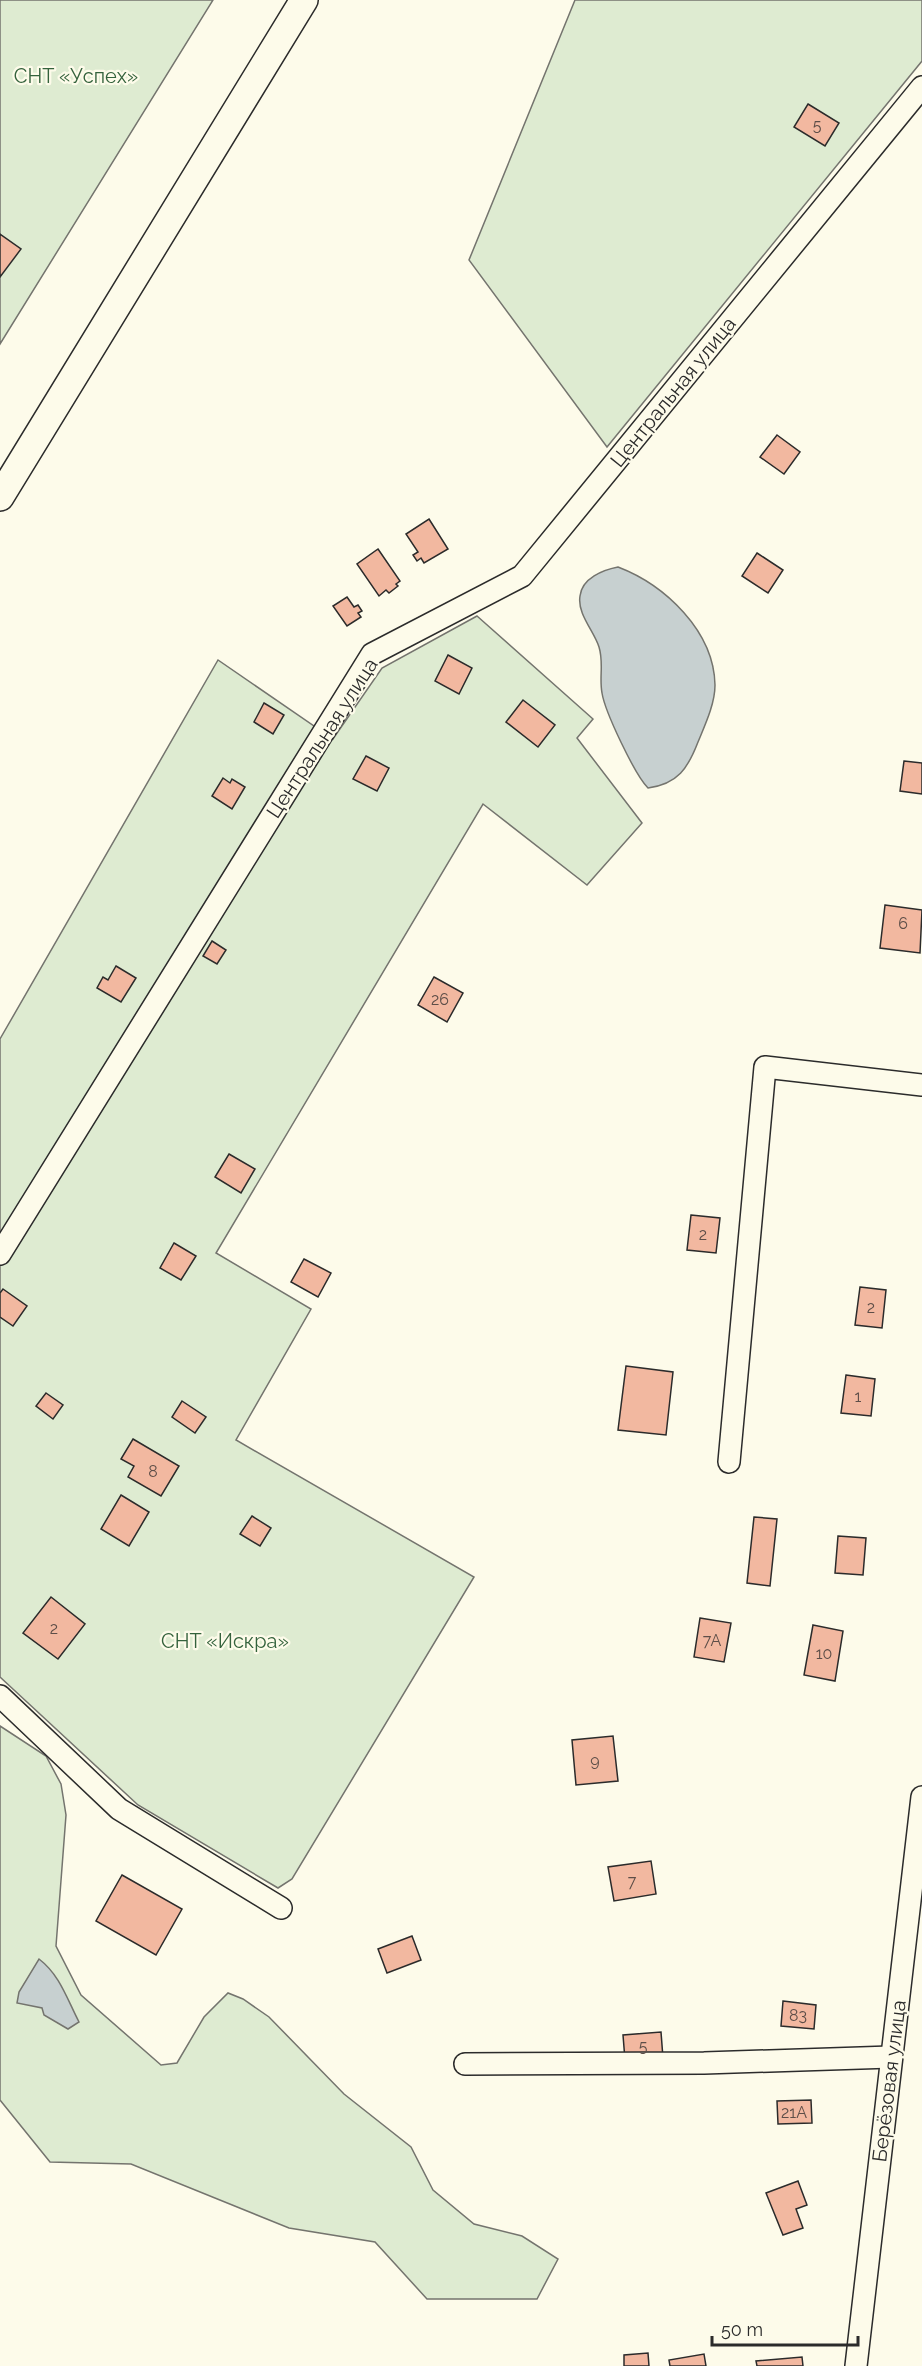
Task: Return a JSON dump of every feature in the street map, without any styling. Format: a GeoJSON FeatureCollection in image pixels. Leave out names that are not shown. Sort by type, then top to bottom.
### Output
{"type":"FeatureCollection","features":[{"type":"Feature","properties":{"kind":"main road"},"geometry":{"type":"LineString","coordinates":[[0,497],[304,0]]}},
{"type":"Feature","properties":{"kind":"street","name":"Центральная улица"},"geometry":{"type":"LineString","coordinates":[[0,1254],[372,654],[522,576],[922,87]]}},
{"type":"Feature","properties":{"kind":"street"},"geometry":{"type":"LineString","coordinates":[[729,1462],[765,1067],[922,1085]]}},
{"type":"Feature","properties":{"kind":"street"},"geometry":{"type":"LineString","coordinates":[[0,1696],[119,1809],[282,1908]]}},
{"type":"Feature","properties":{"kind":"street","name":"Берёзовая улица"},"geometry":{"type":"LineString","coordinates":[[856,2366],[922,1797]]}},
{"type":"Feature","properties":{"kind":"street"},"geometry":{"type":"LineString","coordinates":[[465,2064],[704,2062],[891,2057]]}},
{"type":"Feature","properties":{"kind":"green space","name":"СНТ «Успех»"},"geometry":{"type":"Polygon","coordinates":[[[0,0],[213,0],[0,344],[0,0]]]}},
{"type":"Feature","properties":{"kind":"green space"},"geometry":{"type":"Polygon","coordinates":[[[575,0],[922,0],[922,61],[607,447],[469,260],[575,0]]]}},
{"type":"Feature","properties":{"kind":"green space","name":"СНТ «Искра»"},"geometry":{"type":"Polygon","coordinates":[[[477,616],[593,719],[577,738],[642,823],[587,885],[483,804],[216,1253],[311,1309],[236,1440],[474,1577],[292,1879],[278,1888],[138,1805],[0,1677],[0,1039],[218,660],[333,739],[382,668],[477,616]]]}},
{"type":"Feature","properties":{"kind":"green space"},"geometry":{"type":"Polygon","coordinates":[[[0,1726],[46,1756],[61,1784],[66,1815],[56,1946],[81,1995],[161,2065],[177,2063],[204,2017],[228,1993],[243,1999],[269,2017],[344,2094],[411,2147],[433,2190],[474,2224],[522,2236],[558,2259],[537,2299],[427,2299],[375,2242],[289,2228],[131,2164],[50,2162],[0,2100],[0,1726]]]}},
{"type":"Feature","properties":{"kind":"shaded area"},"geometry":{"type":"Polygon","coordinates":[[[618,567],[653,585],[684,612],[706,646],[715,685],[706,722],[686,767],[667,783],[648,788],[614,728],[604,702],[599,647],[583,616],[580,603],[582,590],[589,580],[606,570],[618,567]]]}},
{"type":"Feature","properties":{"kind":"shaded area"},"geometry":{"type":"Polygon","coordinates":[[[39,1959],[58,1980],[79,2022],[68,2029],[44,2015],[42,2008],[17,2003],[19,1992],[39,1959]]]}},
{"type":"Feature","properties":{"kind":"building"},"geometry":{"type":"Polygon","coordinates":[[[808,104],[839,123],[825,146],[794,127],[808,104]]]}},
{"type":"Feature","properties":{"kind":"building"},"geometry":{"type":"Polygon","coordinates":[[[0,234],[21,249],[0,277],[0,234]]]}},
{"type":"Feature","properties":{"kind":"building"},"geometry":{"type":"Polygon","coordinates":[[[777,435],[800,452],[784,474],[760,457],[777,435]]]}},
{"type":"Feature","properties":{"kind":"building"},"geometry":{"type":"Polygon","coordinates":[[[429,519],[448,549],[424,563],[421,558],[417,561],[413,555],[418,552],[406,534],[429,519]]]}},
{"type":"Feature","properties":{"kind":"building"},"geometry":{"type":"Polygon","coordinates":[[[378,549],[400,581],[396,584],[398,586],[389,593],[386,590],[379,596],[357,564],[378,549]]]}},
{"type":"Feature","properties":{"kind":"building"},"geometry":{"type":"Polygon","coordinates":[[[757,553],[783,570],[768,593],[742,576],[757,553]]]}},
{"type":"Feature","properties":{"kind":"building"},"geometry":{"type":"Polygon","coordinates":[[[347,597],[354,607],[358,605],[362,611],[358,613],[361,617],[347,626],[333,606],[347,597]]]}},
{"type":"Feature","properties":{"kind":"building"},"geometry":{"type":"Polygon","coordinates":[[[448,655],[472,668],[459,694],[435,681],[448,655]]]}},
{"type":"Feature","properties":{"kind":"building"},"geometry":{"type":"Polygon","coordinates":[[[523,700],[555,725],[538,747],[506,722],[523,700]]]}},
{"type":"Feature","properties":{"kind":"building"},"geometry":{"type":"Polygon","coordinates":[[[264,703],[284,715],[273,734],[254,722],[264,703]]]}},
{"type":"Feature","properties":{"kind":"building"},"geometry":{"type":"Polygon","coordinates":[[[366,756],[389,768],[377,791],[353,779],[366,756]]]}},
{"type":"Feature","properties":{"kind":"building"},"geometry":{"type":"Polygon","coordinates":[[[904,761],[922,763],[922,794],[900,791],[904,761]]]}},
{"type":"Feature","properties":{"kind":"building"},"geometry":{"type":"Polygon","coordinates":[[[223,778],[230,783],[232,779],[245,787],[232,809],[212,796],[223,778]]]}},
{"type":"Feature","properties":{"kind":"building"},"geometry":{"type":"Polygon","coordinates":[[[885,905],[922,910],[920,953],[880,948],[885,905]]]}},
{"type":"Feature","properties":{"kind":"building"},"geometry":{"type":"Polygon","coordinates":[[[212,941],[226,950],[217,964],[203,956],[212,941]]]}},
{"type":"Feature","properties":{"kind":"building"},"geometry":{"type":"Polygon","coordinates":[[[116,966],[136,978],[121,1002],[97,988],[103,977],[108,980],[116,966]]]}},
{"type":"Feature","properties":{"kind":"building"},"geometry":{"type":"Polygon","coordinates":[[[434,977],[463,993],[447,1022],[418,1005],[434,977]]]}},
{"type":"Feature","properties":{"kind":"building"},"geometry":{"type":"Polygon","coordinates":[[[229,1154],[255,1169],[241,1193],[215,1177],[229,1154]]]}},
{"type":"Feature","properties":{"kind":"building"},"geometry":{"type":"Polygon","coordinates":[[[691,1215],[720,1218],[716,1253],[687,1250],[691,1215]]]}},
{"type":"Feature","properties":{"kind":"building"},"geometry":{"type":"Polygon","coordinates":[[[174,1243],[196,1256],[181,1280],[160,1268],[174,1243]]]}},
{"type":"Feature","properties":{"kind":"building"},"geometry":{"type":"Polygon","coordinates":[[[304,1259],[331,1273],[318,1297],[291,1282],[304,1259]]]}},
{"type":"Feature","properties":{"kind":"building"},"geometry":{"type":"Polygon","coordinates":[[[860,1287],[886,1290],[882,1328],[855,1325],[860,1287]]]}},
{"type":"Feature","properties":{"kind":"building"},"geometry":{"type":"Polygon","coordinates":[[[3,1289],[27,1306],[13,1326],[0,1317],[0,1293],[3,1289]]]}},
{"type":"Feature","properties":{"kind":"building"},"geometry":{"type":"Polygon","coordinates":[[[626,1366],[673,1372],[666,1435],[618,1430],[626,1366]]]}},
{"type":"Feature","properties":{"kind":"building"},"geometry":{"type":"Polygon","coordinates":[[[846,1375],[875,1379],[871,1416],[841,1413],[846,1375]]]}},
{"type":"Feature","properties":{"kind":"building"},"geometry":{"type":"Polygon","coordinates":[[[46,1393],[63,1405],[53,1419],[36,1406],[46,1393]]]}},
{"type":"Feature","properties":{"kind":"building"},"geometry":{"type":"Polygon","coordinates":[[[182,1401],[206,1417],[195,1433],[172,1417],[182,1401]]]}},
{"type":"Feature","properties":{"kind":"building"},"geometry":{"type":"Polygon","coordinates":[[[133,1439],[179,1466],[161,1496],[128,1477],[134,1466],[121,1459],[133,1439]]]}},
{"type":"Feature","properties":{"kind":"building"},"geometry":{"type":"Polygon","coordinates":[[[121,1495],[149,1512],[129,1546],[101,1529],[121,1495]]]}},
{"type":"Feature","properties":{"kind":"building"},"geometry":{"type":"Polygon","coordinates":[[[252,1516],[271,1528],[260,1546],[240,1534],[252,1516]]]}},
{"type":"Feature","properties":{"kind":"building"},"geometry":{"type":"Polygon","coordinates":[[[754,1517],[777,1519],[770,1586],[747,1583],[754,1517]]]}},
{"type":"Feature","properties":{"kind":"building"},"geometry":{"type":"Polygon","coordinates":[[[838,1536],[866,1538],[863,1575],[835,1573],[838,1536]]]}},
{"type":"Feature","properties":{"kind":"building"},"geometry":{"type":"Polygon","coordinates":[[[51,1597],[85,1624],[58,1659],[23,1633],[51,1597]]]}},
{"type":"Feature","properties":{"kind":"building"},"geometry":{"type":"Polygon","coordinates":[[[700,1618],[731,1623],[724,1662],[694,1657],[700,1618]]]}},
{"type":"Feature","properties":{"kind":"building"},"geometry":{"type":"Polygon","coordinates":[[[813,1625],[843,1631],[835,1681],[804,1675],[813,1625]]]}},
{"type":"Feature","properties":{"kind":"building"},"geometry":{"type":"Polygon","coordinates":[[[613,1736],[618,1781],[576,1785],[572,1740],[613,1736]]]}},
{"type":"Feature","properties":{"kind":"building"},"geometry":{"type":"Polygon","coordinates":[[[651,1861],[656,1894],[614,1901],[608,1867],[651,1861]]]}},
{"type":"Feature","properties":{"kind":"building"},"geometry":{"type":"Polygon","coordinates":[[[122,1875],[182,1909],[156,1955],[96,1921],[122,1875]]]}},
{"type":"Feature","properties":{"kind":"building"},"geometry":{"type":"Polygon","coordinates":[[[412,1936],[421,1960],[387,1973],[378,1949],[412,1936]]]}},
{"type":"Feature","properties":{"kind":"building"},"geometry":{"type":"Polygon","coordinates":[[[783,2001],[816,2005],[814,2029],[781,2026],[783,2001]]]}},
{"type":"Feature","properties":{"kind":"building"},"geometry":{"type":"Polygon","coordinates":[[[661,2032],[663,2058],[625,2060],[623,2035],[661,2032]]]}},
{"type":"Feature","properties":{"kind":"building"},"geometry":{"type":"Polygon","coordinates":[[[811,2100],[812,2123],[778,2124],[777,2101],[811,2100]]]}},
{"type":"Feature","properties":{"kind":"building"},"geometry":{"type":"Polygon","coordinates":[[[798,2181],[807,2205],[796,2209],[803,2228],[783,2235],[766,2193],[798,2181]]]}},
{"type":"Feature","properties":{"kind":"building"},"geometry":{"type":"Polygon","coordinates":[[[648,2353],[649,2366],[624,2366],[624,2355],[648,2353]]]}},
{"type":"Feature","properties":{"kind":"building"},"geometry":{"type":"Polygon","coordinates":[[[704,2354],[706,2366],[670,2366],[669,2360],[704,2354]]]}},
{"type":"Feature","properties":{"kind":"building"},"geometry":{"type":"Polygon","coordinates":[[[802,2357],[803,2366],[757,2366],[756,2361],[802,2357]]]}}]}
